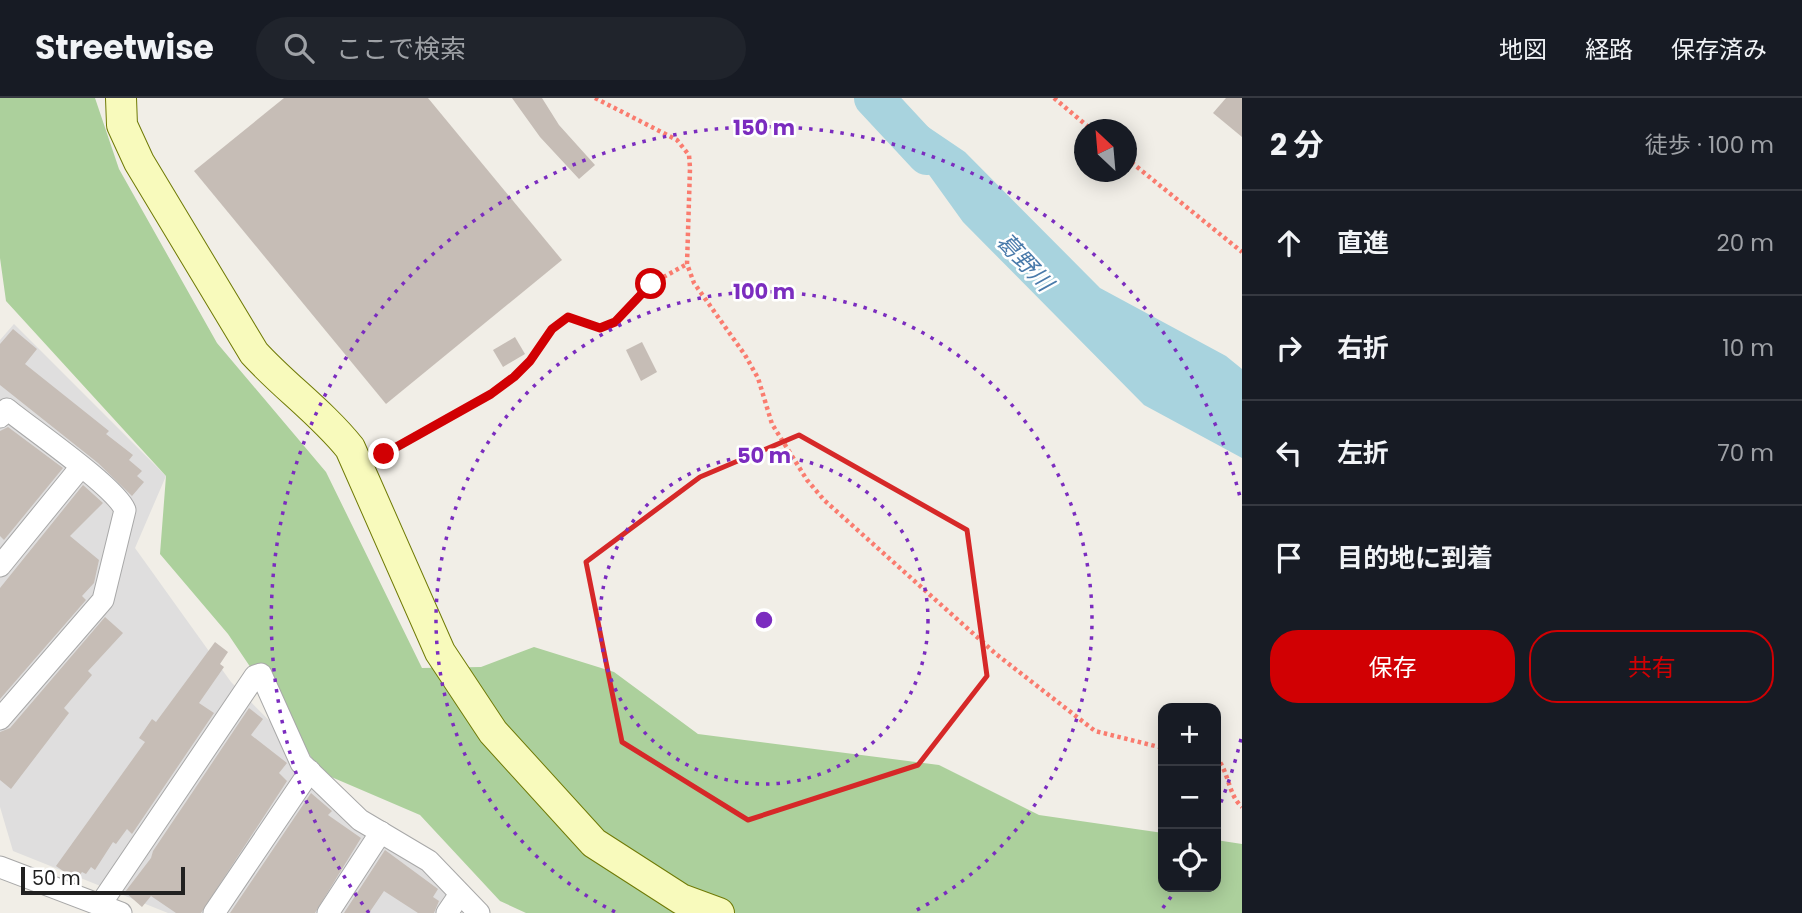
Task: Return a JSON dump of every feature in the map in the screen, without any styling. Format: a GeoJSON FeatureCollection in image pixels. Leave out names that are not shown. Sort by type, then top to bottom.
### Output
{"type":"FeatureCollection","features":[{"type":"Feature","properties":{"kind":"street"},"geometry":{"type":"LineString","coordinates":[[121,98],[122,125],[139,162],[254,353],[278,379],[326,419],[350,448],[440,652],[493,732],[594,843],[681,899],[719,913]]}},
{"type":"Feature","properties":{"kind":"street"},"geometry":{"type":"LineString","coordinates":[[0,417],[7,409],[122,501],[125,510],[103,600],[0,719]]}},
{"type":"Feature","properties":{"kind":"street"},"geometry":{"type":"LineString","coordinates":[[0,566],[80,468]]}},
{"type":"Feature","properties":{"kind":"street"},"geometry":{"type":"LineString","coordinates":[[100,905],[255,676],[261,674],[301,763],[360,820],[429,861],[479,913]]}},
{"type":"Feature","properties":{"kind":"street"},"geometry":{"type":"LineString","coordinates":[[214,913],[310,771]]}},
{"type":"Feature","properties":{"kind":"street"},"geometry":{"type":"LineString","coordinates":[[328,913],[381,832]]}},
{"type":"Feature","properties":{"kind":"street"},"geometry":{"type":"LineString","coordinates":[[0,867],[121,913]]}},
{"type":"Feature","properties":{"kind":"street"},"geometry":{"type":"LineString","coordinates":[[447,913],[460,894]]}},
{"type":"Feature","properties":{"kind":"path"},"geometry":{"type":"LineString","coordinates":[[594,98],[677,140],[684,147],[690,168],[687,264],[694,283],[758,378],[772,424],[807,480],[839,515],[996,653],[1096,731],[1158,747]]}},
{"type":"Feature","properties":{"kind":"path"},"geometry":{"type":"LineString","coordinates":[[1054,98],[1079,119]]}},
{"type":"Feature","properties":{"kind":"path"},"geometry":{"type":"LineString","coordinates":[[1137,167],[1242,252]]}},
{"type":"Feature","properties":{"kind":"path"},"geometry":{"type":"LineString","coordinates":[[360,475],[384,454],[491,394],[514,377],[530,361],[559,321],[568,317],[600,328],[615,322],[651,284],[687,264]]}},
{"type":"Feature","properties":{"kind":"path"},"geometry":{"type":"LineString","coordinates":[[1221,764],[1227,772],[1236,802],[1242,807]]}},
{"type":"Feature","properties":{"kind":"highlighted area"},"geometry":{"type":"Polygon","coordinates":[[[799,435],[967,530],[987,676],[918,765],[748,820],[622,742],[586,562],[700,477],[799,435]]]}},
{"type":"Feature","properties":{"kind":"shaded area"},"geometry":{"type":"Polygon","coordinates":[[[14,324],[166,476],[135,548],[231,682],[356,808],[491,913],[168,913],[13,851],[0,807],[0,340],[14,324]]]}},
{"type":"Feature","properties":{"kind":"green space"},"geometry":{"type":"Polygon","coordinates":[[[0,98],[95,98],[119,169],[217,343],[326,472],[422,668],[481,667],[534,647],[614,672],[698,734],[939,765],[1039,815],[1158,832],[1158,892],[1221,892],[1221,841],[1242,844],[1242,913],[526,913],[500,901],[420,815],[322,773],[228,634],[160,554],[166,476],[6,301],[0,258],[0,98]]]}},
{"type":"Feature","properties":{"kind":"water"},"geometry":{"type":"Polygon","coordinates":[[[903,110],[965,152],[1100,288],[1226,356],[1242,369],[1242,458],[1144,405],[963,222],[922,165],[885,126],[884,116],[903,110]]]}},
{"type":"Feature","properties":{"kind":"building"},"geometry":{"type":"Polygon","coordinates":[[[284,98],[428,98],[562,260],[386,404],[194,171],[284,98]]]}},
{"type":"Feature","properties":{"kind":"building"},"geometry":{"type":"Polygon","coordinates":[[[512,98],[542,98],[559,125],[595,165],[579,179],[540,137],[512,98]]]}},
{"type":"Feature","properties":{"kind":"building"},"geometry":{"type":"Polygon","coordinates":[[[1226,98],[1242,98],[1242,137],[1213,113],[1226,98]]]}},
{"type":"Feature","properties":{"kind":"building"},"geometry":{"type":"Polygon","coordinates":[[[13,329],[37,349],[25,364],[109,431],[106,434],[133,455],[129,460],[142,471],[137,476],[144,482],[132,496],[98,463],[0,385],[0,344],[13,329]]]}},
{"type":"Feature","properties":{"kind":"building"},"geometry":{"type":"Polygon","coordinates":[[[515,337],[525,354],[503,367],[493,350],[515,337]]]}},
{"type":"Feature","properties":{"kind":"building"},"geometry":{"type":"Polygon","coordinates":[[[642,342],[657,372],[641,381],[626,350],[642,342]]]}},
{"type":"Feature","properties":{"kind":"building"},"geometry":{"type":"Polygon","coordinates":[[[8,427],[63,468],[4,540],[0,536],[0,431],[8,427]]]}},
{"type":"Feature","properties":{"kind":"building"},"geometry":{"type":"Polygon","coordinates":[[[83,485],[103,503],[70,536],[99,560],[94,583],[82,596],[86,600],[0,699],[0,588],[83,485]]]}},
{"type":"Feature","properties":{"kind":"building"},"geometry":{"type":"Polygon","coordinates":[[[105,617],[123,633],[88,671],[92,675],[64,708],[69,713],[11,789],[0,780],[0,732],[10,728],[105,617]]]}},
{"type":"Feature","properties":{"kind":"building"},"geometry":{"type":"Polygon","coordinates":[[[215,642],[228,652],[220,664],[224,667],[199,703],[214,713],[132,834],[127,829],[116,844],[113,842],[95,870],[91,867],[86,874],[82,872],[76,880],[56,866],[145,742],[139,738],[152,719],[156,722],[215,642]]]}},
{"type":"Feature","properties":{"kind":"building"},"geometry":{"type":"Polygon","coordinates":[[[249,708],[263,719],[251,735],[287,763],[279,773],[287,781],[201,913],[176,913],[151,896],[142,907],[125,892],[151,858],[153,851],[249,708]]]}},
{"type":"Feature","properties":{"kind":"building"},"geometry":{"type":"Polygon","coordinates":[[[311,793],[332,811],[328,815],[361,838],[315,913],[230,913],[311,793]]]}},
{"type":"Feature","properties":{"kind":"building"},"geometry":{"type":"Polygon","coordinates":[[[385,850],[438,889],[433,897],[439,901],[434,913],[418,913],[384,891],[369,913],[344,913],[385,850]]]}},
{"type":"Feature","properties":{"kind":"waterway","name":"葛野川"},"geometry":{"type":"LineString","coordinates":[[874,98],[927,155]]}},
{"type":"Feature","properties":{"kind":"route"},"geometry":{"type":"LineString","coordinates":[[384,454],[491,394],[514,377],[530,361],[559,321],[568,317],[600,328],[615,322],[651,284]]}}]}
